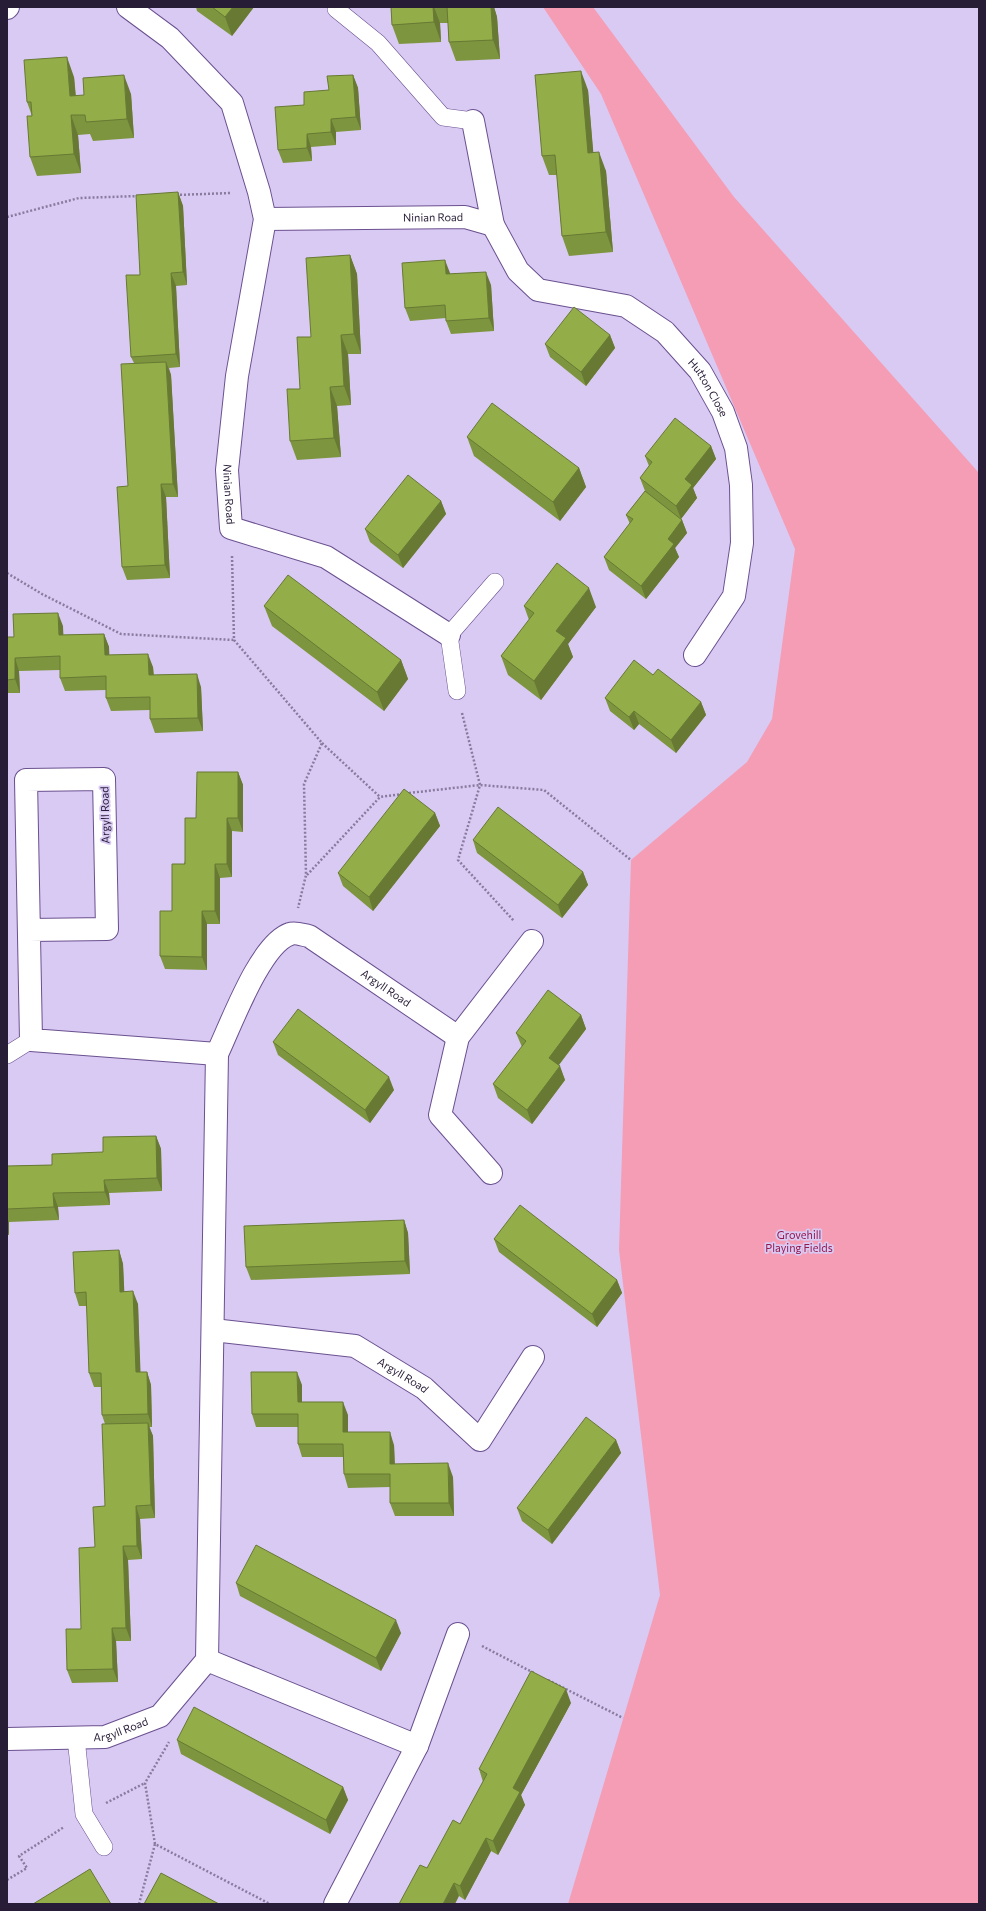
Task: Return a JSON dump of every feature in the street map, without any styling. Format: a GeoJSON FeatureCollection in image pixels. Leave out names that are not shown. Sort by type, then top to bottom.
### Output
{"type":"FeatureCollection","features":[{"type":"Feature","properties":{"kind":"street","name":"Ninian Road"},"geometry":{"type":"LineString","coordinates":[[128,7],[170,38],[232,103],[259,192],[265,218],[237,376],[227,470],[231,528],[326,557],[449,635]]}},
{"type":"Feature","properties":{"kind":"street"},"geometry":{"type":"LineString","coordinates":[[472,121],[493,225]]}},
{"type":"Feature","properties":{"kind":"street","name":"Ninian Road"},"geometry":{"type":"LineString","coordinates":[[265,218],[465,216],[493,225]]}},
{"type":"Feature","properties":{"kind":"street","name":"Hutton Close"},"geometry":{"type":"LineString","coordinates":[[493,225],[518,272],[538,290],[626,306],[665,332],[700,371],[723,412],[736,448],[742,485],[742,543],[734,596],[694,655]]}},
{"type":"Feature","properties":{"kind":"street","name":"Argyll Road"},"geometry":{"type":"LineString","coordinates":[[29,930],[107,929],[104,779],[26,780],[31,1040]]}},
{"type":"Feature","properties":{"kind":"street"},"geometry":{"type":"LineString","coordinates":[[291,934],[276,942],[257,967],[217,1054],[207,1660],[417,1746]]}},
{"type":"Feature","properties":{"kind":"street","name":"Argyll Road"},"geometry":{"type":"LineString","coordinates":[[291,934],[308,936],[458,1037]]}},
{"type":"Feature","properties":{"kind":"street"},"geometry":{"type":"LineString","coordinates":[[491,1173],[440,1115],[458,1037],[532,941]]}},
{"type":"Feature","properties":{"kind":"street"},"geometry":{"type":"LineString","coordinates":[[31,1040],[217,1054]]}},
{"type":"Feature","properties":{"kind":"street","name":"Argyll Road"},"geometry":{"type":"LineString","coordinates":[[213,1330],[356,1346],[424,1388],[480,1440],[533,1357]]}},
{"type":"Feature","properties":{"kind":"street"},"geometry":{"type":"LineString","coordinates":[[335,1904],[417,1746],[458,1634]]}},
{"type":"Feature","properties":{"kind":"street","name":"Argyll Road"},"geometry":{"type":"LineString","coordinates":[[7,1739],[105,1737],[160,1716],[207,1660]]}},
{"type":"Feature","properties":{"kind":"lane"},"geometry":{"type":"LineString","coordinates":[[336,9],[378,43],[443,117],[472,121]]}},
{"type":"Feature","properties":{"kind":"lane"},"geometry":{"type":"LineString","coordinates":[[457,692],[449,635],[494,582]]}},
{"type":"Feature","properties":{"kind":"lane"},"geometry":{"type":"LineString","coordinates":[[7,1055],[31,1040]]}},
{"type":"Feature","properties":{"kind":"lane"},"geometry":{"type":"LineString","coordinates":[[76,1738],[84,1814],[104,1847]]}},
{"type":"Feature","properties":{"kind":"path"},"geometry":{"type":"LineString","coordinates":[[173,195],[259,192]]}},
{"type":"Feature","properties":{"kind":"path"},"geometry":{"type":"LineString","coordinates":[[7,217],[79,198],[142,196]]}},
{"type":"Feature","properties":{"kind":"path"},"geometry":{"type":"LineString","coordinates":[[231,528],[234,640],[322,743],[380,797]]}},
{"type":"Feature","properties":{"kind":"path"},"geometry":{"type":"LineString","coordinates":[[7,573],[42,594],[121,634],[234,640]]}},
{"type":"Feature","properties":{"kind":"path"},"geometry":{"type":"LineString","coordinates":[[457,692],[480,785],[458,860],[532,941]]}},
{"type":"Feature","properties":{"kind":"path"},"geometry":{"type":"LineString","coordinates":[[291,934],[306,875],[304,784],[322,743]]}},
{"type":"Feature","properties":{"kind":"path"},"geometry":{"type":"LineString","coordinates":[[306,875],[380,797],[480,785],[544,790],[631,860]]}},
{"type":"Feature","properties":{"kind":"path"},"geometry":{"type":"LineString","coordinates":[[458,1634],[541,1676]]}},
{"type":"Feature","properties":{"kind":"path"},"geometry":{"type":"LineString","coordinates":[[548,1680],[623,1718]]}},
{"type":"Feature","properties":{"kind":"path"},"geometry":{"type":"LineString","coordinates":[[139,1904],[155,1844],[145,1784],[176,1730],[160,1716]]}},
{"type":"Feature","properties":{"kind":"path"},"geometry":{"type":"LineString","coordinates":[[155,1844],[270,1904]]}},
{"type":"Feature","properties":{"kind":"green space","name":"Grovehill Playing Fields"},"geometry":{"type":"Polygon","coordinates":[[[543,7],[593,7],[734,197],[979,473],[979,1904],[568,1904],[660,1595],[619,1250],[631,860],[747,762],[772,719],[795,549],[601,94],[543,7]]]}},
{"type":"Feature","properties":{"kind":"building"},"geometry":{"type":"Polygon","coordinates":[[[212,7],[233,7],[225,17],[212,7]]]}},
{"type":"Feature","properties":{"kind":"building"},"geometry":{"type":"Polygon","coordinates":[[[391,7],[433,7],[434,22],[392,25],[391,7]]]}},
{"type":"Feature","properties":{"kind":"building"},"geometry":{"type":"Polygon","coordinates":[[[447,7],[491,7],[493,40],[449,42],[447,7]]]}},
{"type":"Feature","properties":{"kind":"building"},"geometry":{"type":"Polygon","coordinates":[[[67,57],[70,96],[84,95],[83,78],[124,75],[127,119],[86,122],[85,115],[71,115],[74,154],[30,157],[27,116],[32,116],[31,102],[27,102],[24,60],[67,57]]]}},
{"type":"Feature","properties":{"kind":"building"},"geometry":{"type":"Polygon","coordinates":[[[581,71],[588,153],[599,152],[606,232],[562,236],[555,155],[542,156],[535,75],[581,71]]]}},
{"type":"Feature","properties":{"kind":"building"},"geometry":{"type":"Polygon","coordinates":[[[353,75],[356,117],[331,119],[331,132],[307,134],[307,148],[278,150],[275,107],[304,105],[304,92],[329,90],[327,76],[353,75]]]}},
{"type":"Feature","properties":{"kind":"building"},"geometry":{"type":"Polygon","coordinates":[[[178,192],[183,272],[171,273],[176,354],[131,357],[126,275],[140,275],[136,195],[178,192]]]}},
{"type":"Feature","properties":{"kind":"building"},"geometry":{"type":"Polygon","coordinates":[[[350,255],[354,334],[341,335],[344,386],[330,387],[334,438],[290,441],[287,389],[300,389],[297,337],[311,337],[306,258],[350,255]]]}},
{"type":"Feature","properties":{"kind":"building"},"geometry":{"type":"Polygon","coordinates":[[[445,260],[446,274],[486,272],[489,318],[446,321],[445,305],[405,308],[402,263],[445,260]]]}},
{"type":"Feature","properties":{"kind":"building"},"geometry":{"type":"Polygon","coordinates":[[[574,307],[610,335],[581,372],[545,344],[574,307]]]}},
{"type":"Feature","properties":{"kind":"building"},"geometry":{"type":"Polygon","coordinates":[[[166,362],[173,484],[161,484],[165,565],[122,567],[117,487],[128,486],[121,364],[166,362]]]}},
{"type":"Feature","properties":{"kind":"building"},"geometry":{"type":"Polygon","coordinates":[[[492,403],[579,468],[553,502],[467,437],[492,403]]]}},
{"type":"Feature","properties":{"kind":"building"},"geometry":{"type":"Polygon","coordinates":[[[675,418],[711,446],[685,479],[692,485],[676,506],[640,478],[652,462],[645,456],[675,418]]]}},
{"type":"Feature","properties":{"kind":"building"},"geometry":{"type":"Polygon","coordinates":[[[408,475],[441,501],[398,555],[365,529],[408,475]]]}},
{"type":"Feature","properties":{"kind":"building"},"geometry":{"type":"Polygon","coordinates":[[[645,491],[682,520],[668,539],[674,544],[641,586],[604,557],[633,519],[626,515],[645,491]]]}},
{"type":"Feature","properties":{"kind":"building"},"geometry":{"type":"Polygon","coordinates":[[[557,563],[589,588],[556,631],[566,638],[534,681],[501,656],[534,613],[524,606],[557,563]]]}},
{"type":"Feature","properties":{"kind":"building"},"geometry":{"type":"Polygon","coordinates":[[[288,575],[401,660],[377,692],[264,606],[288,575]]]}},
{"type":"Feature","properties":{"kind":"building"},"geometry":{"type":"Polygon","coordinates":[[[58,613],[59,635],[104,634],[105,655],[148,654],[149,675],[197,674],[198,718],[150,719],[150,697],[106,698],[106,676],[60,678],[60,656],[15,658],[15,679],[7,680],[7,637],[14,637],[13,614],[58,613]]]}},
{"type":"Feature","properties":{"kind":"building"},"geometry":{"type":"Polygon","coordinates":[[[634,660],[653,675],[658,669],[701,702],[671,740],[634,711],[629,717],[605,698],[634,660]]]}},
{"type":"Feature","properties":{"kind":"building"},"geometry":{"type":"Polygon","coordinates":[[[197,772],[238,772],[238,818],[227,818],[227,864],[215,864],[215,911],[202,911],[202,957],[160,956],[160,911],[172,911],[172,864],[185,864],[185,818],[196,818],[197,772]]]}},
{"type":"Feature","properties":{"kind":"building"},"geometry":{"type":"Polygon","coordinates":[[[404,789],[435,813],[369,897],[338,873],[404,789]]]}},
{"type":"Feature","properties":{"kind":"building"},"geometry":{"type":"Polygon","coordinates":[[[498,807],[583,872],[558,905],[473,840],[498,807]]]}},
{"type":"Feature","properties":{"kind":"building"},"geometry":{"type":"Polygon","coordinates":[[[548,990],[581,1015],[549,1058],[560,1066],[527,1110],[493,1084],[526,1041],[516,1033],[548,990]]]}},
{"type":"Feature","properties":{"kind":"building"},"geometry":{"type":"Polygon","coordinates":[[[298,1009],[389,1077],[365,1110],[273,1042],[298,1009]]]}},
{"type":"Feature","properties":{"kind":"building"},"geometry":{"type":"Polygon","coordinates":[[[156,1136],[157,1178],[104,1180],[105,1192],[53,1193],[54,1207],[7,1209],[7,1166],[52,1165],[52,1154],[103,1152],[103,1137],[156,1136]]]}},
{"type":"Feature","properties":{"kind":"building"},"geometry":{"type":"Polygon","coordinates":[[[520,1205],[617,1280],[592,1314],[494,1239],[520,1205]]]}},
{"type":"Feature","properties":{"kind":"building"},"geometry":{"type":"Polygon","coordinates":[[[404,1220],[405,1261],[246,1267],[244,1226],[404,1220]]]}},
{"type":"Feature","properties":{"kind":"building"},"geometry":{"type":"Polygon","coordinates":[[[119,1250],[120,1292],[133,1291],[136,1372],[147,1372],[148,1414],[102,1415],[101,1373],[89,1373],[86,1292],[75,1293],[73,1252],[119,1250]]]}},
{"type":"Feature","properties":{"kind":"building"},"geometry":{"type":"Polygon","coordinates":[[[251,1372],[297,1372],[298,1402],[343,1402],[343,1432],[390,1432],[390,1464],[448,1463],[449,1503],[390,1503],[390,1474],[344,1474],[343,1444],[298,1444],[298,1414],[252,1414],[251,1372]]]}},
{"type":"Feature","properties":{"kind":"building"},"geometry":{"type":"Polygon","coordinates":[[[586,1417],[616,1440],[548,1530],[517,1508],[586,1417]]]}},
{"type":"Feature","properties":{"kind":"building"},"geometry":{"type":"Polygon","coordinates":[[[148,1423],[151,1505],[136,1506],[137,1546],[123,1546],[126,1628],[112,1628],[113,1669],[67,1670],[66,1629],[81,1629],[79,1548],[95,1547],[93,1507],[105,1506],[102,1424],[148,1423]]]}},
{"type":"Feature","properties":{"kind":"building"},"geometry":{"type":"Polygon","coordinates":[[[256,1545],[396,1620],[376,1658],[236,1583],[256,1545]]]}},
{"type":"Feature","properties":{"kind":"building"},"geometry":{"type":"Polygon","coordinates":[[[531,1671],[566,1689],[513,1788],[520,1792],[493,1841],[486,1838],[460,1886],[454,1883],[443,1904],[399,1904],[420,1865],[427,1868],[453,1820],[460,1824],[487,1774],[479,1769],[531,1671]]]}},
{"type":"Feature","properties":{"kind":"building"},"geometry":{"type":"Polygon","coordinates":[[[194,1707],[343,1787],[326,1820],[177,1740],[194,1707]]]}},
{"type":"Feature","properties":{"kind":"building"},"geometry":{"type":"Polygon","coordinates":[[[90,1869],[111,1904],[33,1904],[90,1869]]]}},
{"type":"Feature","properties":{"kind":"building"},"geometry":{"type":"Polygon","coordinates":[[[161,1873],[219,1904],[144,1904],[161,1873]]]}}]}
